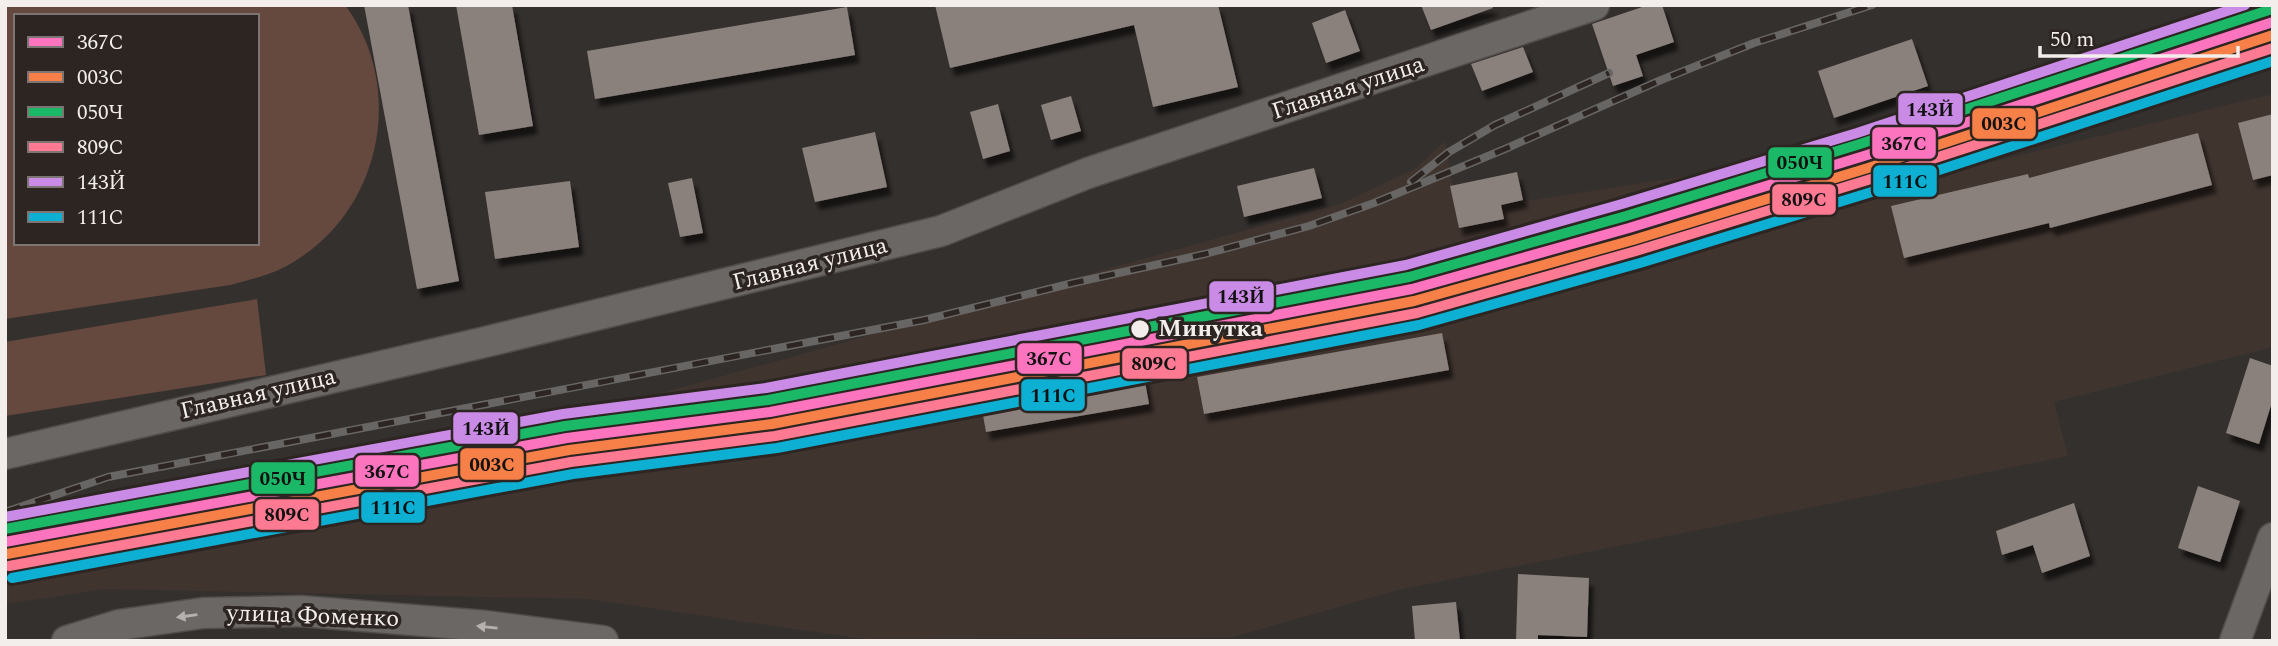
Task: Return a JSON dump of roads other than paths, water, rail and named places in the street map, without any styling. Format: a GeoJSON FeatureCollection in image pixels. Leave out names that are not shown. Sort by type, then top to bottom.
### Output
{"type":"FeatureCollection","features":[{"type":"Feature","properties":{"kind":"street","name":"Главная улица"},"geometry":{"type":"LineString","coordinates":[[5,454],[942,231],[1088,173],[1594,5]]}},
{"type":"Feature","properties":{"kind":"street"},"geometry":{"type":"LineString","coordinates":[[2235,641],[2273,538]]}},
{"type":"Feature","properties":{"kind":"street","name":"улица Фоменко"},"geometry":{"type":"LineString","coordinates":[[67,641],[119,625],[203,613],[301,611],[486,626],[603,641]]}},
{"type":"Feature","properties":{"kind":"railway"},"geometry":{"type":"LineString","coordinates":[[5,512],[108,477],[924,320],[1205,254],[1309,226],[1374,203],[1754,43],[1872,5]]}},
{"type":"Feature","properties":{"kind":"railway"},"geometry":{"type":"LineString","coordinates":[[1411,182],[1449,152],[1495,125],[1609,73]]}},
{"type":"Feature","properties":{"kind":"place","name":"Минутка"},"geometry":{"type":"Point","coordinates":[1140,329]}}]}
